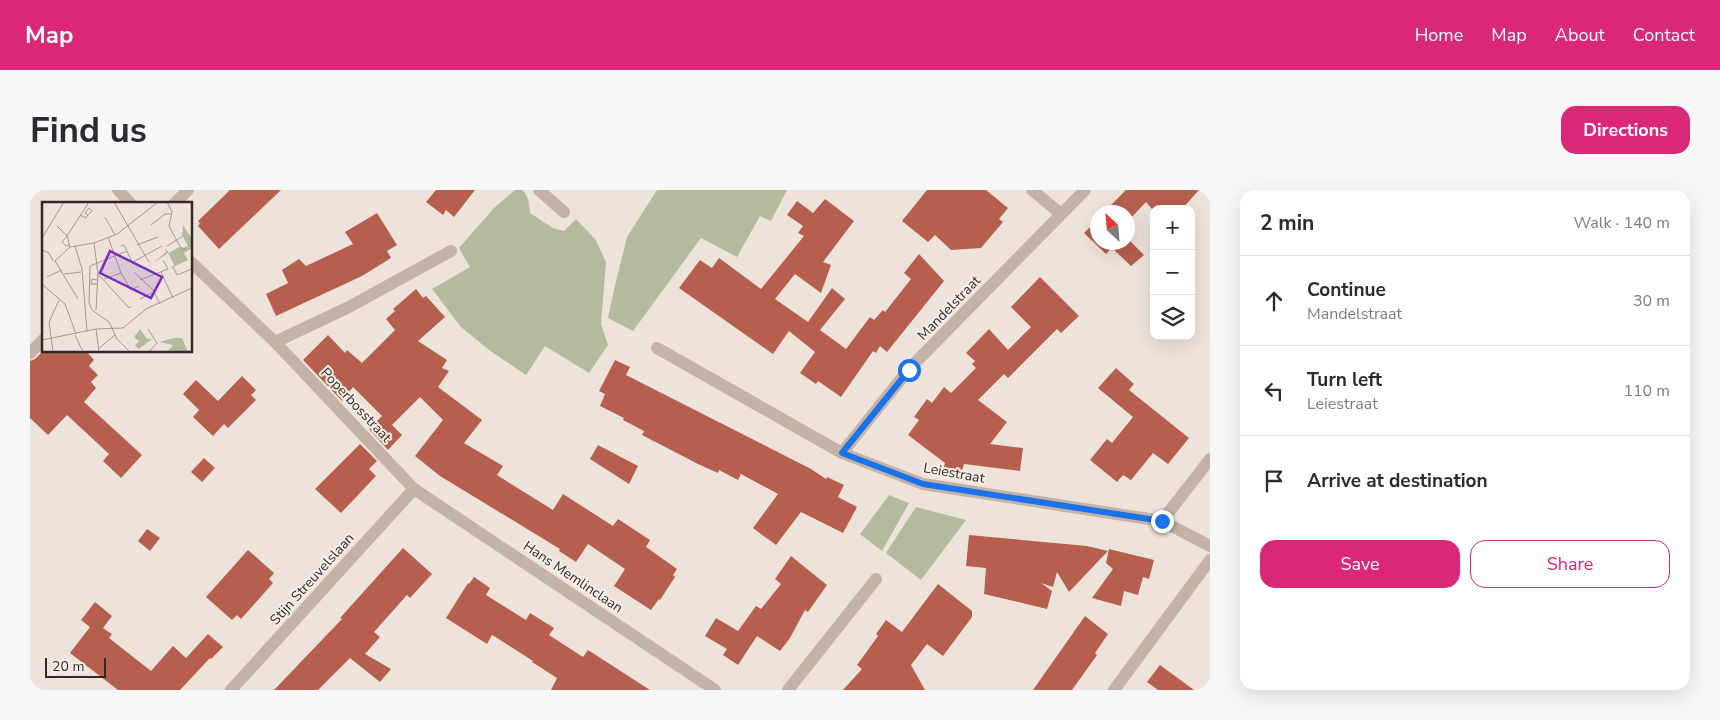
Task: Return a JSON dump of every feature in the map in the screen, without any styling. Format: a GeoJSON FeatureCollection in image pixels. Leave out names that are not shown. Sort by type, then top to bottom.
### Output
{"type":"FeatureCollection","features":[{"type":"Feature","properties":{"kind":"street"},"geometry":{"type":"LineString","coordinates":[[118,190],[130,202]]}},
{"type":"Feature","properties":{"kind":"street"},"geometry":{"type":"LineString","coordinates":[[176,202],[188,190]]}},
{"type":"Feature","properties":{"kind":"street"},"geometry":{"type":"LineString","coordinates":[[1032,190],[1061,214]]}},
{"type":"Feature","properties":{"kind":"street","name":"Mandelstraat"},"geometry":{"type":"LineString","coordinates":[[842,453],[909,370],[1085,190]]}},
{"type":"Feature","properties":{"kind":"street"},"geometry":{"type":"LineString","coordinates":[[541,191],[564,212]]}},
{"type":"Feature","properties":{"kind":"street"},"geometry":{"type":"LineString","coordinates":[[275,342],[347,308],[451,251]]}},
{"type":"Feature","properties":{"kind":"street","name":"Poperbosstraat"},"geometry":{"type":"LineString","coordinates":[[192,263],[275,342],[414,489]]}},
{"type":"Feature","properties":{"kind":"street"},"geometry":{"type":"LineString","coordinates":[[30,354],[42,341]]}},
{"type":"Feature","properties":{"kind":"street","name":"Leiestraat"},"geometry":{"type":"LineString","coordinates":[[657,348],[842,453],[923,484],[1162,521],[1210,546]]}},
{"type":"Feature","properties":{"kind":"street"},"geometry":{"type":"LineString","coordinates":[[1162,521],[1210,459]]}},
{"type":"Feature","properties":{"kind":"street","name":"Stijn Streuvelslaan"},"geometry":{"type":"LineString","coordinates":[[231,690],[414,489]]}},
{"type":"Feature","properties":{"kind":"street","name":"Hans Memlinclaan"},"geometry":{"type":"LineString","coordinates":[[414,489],[715,690]]}},
{"type":"Feature","properties":{"kind":"street"},"geometry":{"type":"LineString","coordinates":[[1114,690],[1210,560]]}},
{"type":"Feature","properties":{"kind":"street"},"geometry":{"type":"LineString","coordinates":[[788,690],[876,579]]}},
{"type":"Feature","properties":{"kind":"green space"},"geometry":{"type":"Polygon","coordinates":[[[515,190],[522,190],[526,195],[530,213],[553,228],[564,231],[576,219],[595,239],[606,262],[601,324],[608,345],[589,373],[545,346],[526,375],[489,350],[461,327],[432,289],[470,267],[459,248],[494,208],[515,190]]]}},
{"type":"Feature","properties":{"kind":"green space"},"geometry":{"type":"Polygon","coordinates":[[[657,190],[787,190],[771,221],[760,216],[737,257],[701,238],[633,331],[608,318],[627,237],[657,190]]]}},
{"type":"Feature","properties":{"kind":"green space"},"geometry":{"type":"Polygon","coordinates":[[[889,495],[909,503],[882,551],[860,534],[889,495]]]}},
{"type":"Feature","properties":{"kind":"green space"},"geometry":{"type":"Polygon","coordinates":[[[916,507],[966,520],[921,580],[886,553],[916,507]]]}},
{"type":"Feature","properties":{"kind":"building"},"geometry":{"type":"Polygon","coordinates":[[[230,190],[281,190],[219,249],[198,226],[200,223],[198,221],[230,190]]]}},
{"type":"Feature","properties":{"kind":"building"},"geometry":{"type":"Polygon","coordinates":[[[436,190],[475,190],[454,217],[446,210],[443,215],[426,202],[436,190]]]}},
{"type":"Feature","properties":{"kind":"building"},"geometry":{"type":"Polygon","coordinates":[[[927,190],[986,190],[1008,208],[999,219],[1003,222],[981,248],[951,250],[935,235],[928,242],[902,221],[927,190]]]}},
{"type":"Feature","properties":{"kind":"building"},"geometry":{"type":"Polygon","coordinates":[[[1126,190],[1199,190],[1186,205],[1150,205],[1150,207],[1146,202],[1135,214],[1135,205],[1111,205],[1126,190]]]}},
{"type":"Feature","properties":{"kind":"building"},"geometry":{"type":"Polygon","coordinates":[[[825,199],[854,221],[823,262],[831,265],[821,293],[795,274],[775,299],[808,322],[832,288],[845,299],[820,330],[846,349],[870,317],[874,320],[883,310],[885,312],[911,279],[904,273],[919,254],[944,281],[887,352],[880,346],[876,353],[873,351],[841,397],[818,381],[816,384],[800,373],[815,352],[789,331],[773,354],[679,288],[700,260],[712,268],[719,258],[761,289],[804,236],[798,233],[803,226],[787,215],[797,201],[813,213],[825,199]]]}},
{"type":"Feature","properties":{"kind":"building"},"geometry":{"type":"Polygon","coordinates":[[[377,213],[397,245],[387,251],[391,258],[362,276],[276,316],[266,294],[288,283],[282,270],[299,259],[306,266],[353,244],[345,232],[377,213]]]}},
{"type":"Feature","properties":{"kind":"building"},"geometry":{"type":"Polygon","coordinates":[[[1090,227],[1090,239],[1084,233],[1090,227]]]}},
{"type":"Feature","properties":{"kind":"building"},"geometry":{"type":"Polygon","coordinates":[[[1135,246],[1144,255],[1131,266],[1114,250],[1135,250],[1135,246]]]}},
{"type":"Feature","properties":{"kind":"building"},"geometry":{"type":"Polygon","coordinates":[[[1102,250],[1110,250],[1106,254],[1102,250]]]}},
{"type":"Feature","properties":{"kind":"building"},"geometry":{"type":"Polygon","coordinates":[[[1040,277],[1079,316],[1061,333],[1057,329],[1008,378],[1004,374],[978,400],[1007,422],[990,444],[1023,448],[1020,471],[964,464],[962,470],[944,467],[945,463],[908,435],[919,420],[914,417],[927,399],[932,403],[944,387],[951,393],[976,368],[972,364],[975,361],[966,353],[989,329],[1008,350],[1031,327],[1011,307],[1040,277]]]}},
{"type":"Feature","properties":{"kind":"building"},"geometry":{"type":"Polygon","coordinates":[[[416,289],[423,298],[426,296],[445,317],[418,341],[447,360],[442,368],[449,371],[438,387],[482,420],[464,443],[503,466],[497,475],[553,510],[563,494],[613,526],[618,519],[650,540],[646,547],[677,569],[673,575],[675,577],[651,610],[614,586],[625,569],[588,544],[576,562],[559,551],[560,549],[440,476],[415,456],[443,420],[420,397],[392,425],[402,435],[388,450],[369,429],[382,416],[353,387],[342,401],[303,360],[328,335],[345,353],[347,350],[362,363],[395,330],[386,319],[395,311],[393,309],[416,289]]]}},
{"type":"Feature","properties":{"kind":"building"},"geometry":{"type":"Polygon","coordinates":[[[42,352],[87,352],[94,360],[89,366],[98,375],[91,382],[96,388],[84,402],[142,455],[121,478],[103,461],[109,454],[67,415],[48,435],[30,418],[30,361],[42,352]]]}},
{"type":"Feature","properties":{"kind":"building"},"geometry":{"type":"Polygon","coordinates":[[[615,360],[630,367],[626,375],[811,469],[826,479],[827,477],[844,485],[838,497],[857,507],[843,533],[801,512],[776,545],[753,528],[778,494],[741,474],[738,480],[719,470],[718,473],[698,464],[642,435],[644,431],[600,406],[605,394],[599,391],[615,360]]]}},
{"type":"Feature","properties":{"kind":"building"},"geometry":{"type":"Polygon","coordinates":[[[1116,368],[1134,384],[1129,390],[1189,438],[1168,464],[1153,453],[1131,480],[1123,475],[1117,482],[1090,460],[1107,439],[1112,443],[1133,417],[1098,388],[1116,368]]]}},
{"type":"Feature","properties":{"kind":"building"},"geometry":{"type":"Polygon","coordinates":[[[242,376],[256,390],[251,395],[256,400],[228,428],[224,424],[213,436],[193,417],[199,410],[183,394],[196,380],[218,401],[242,376]]]}},
{"type":"Feature","properties":{"kind":"building"},"geometry":{"type":"Polygon","coordinates":[[[360,444],[377,461],[369,469],[376,476],[341,513],[315,489],[360,444]]]}},
{"type":"Feature","properties":{"kind":"building"},"geometry":{"type":"Polygon","coordinates":[[[598,445],[638,466],[629,484],[590,459],[598,445]]]}},
{"type":"Feature","properties":{"kind":"building"},"geometry":{"type":"Polygon","coordinates":[[[204,458],[215,468],[202,482],[191,472],[204,458]]]}},
{"type":"Feature","properties":{"kind":"building"},"geometry":{"type":"Polygon","coordinates":[[[147,529],[160,538],[150,551],[138,541],[147,529]]]}},
{"type":"Feature","properties":{"kind":"building"},"geometry":{"type":"Polygon","coordinates":[[[969,535],[1087,546],[1108,551],[1069,592],[1057,572],[1053,587],[1041,583],[1052,591],[1047,609],[984,594],[986,568],[966,566],[969,535]]]}},
{"type":"Feature","properties":{"kind":"building"},"geometry":{"type":"Polygon","coordinates":[[[403,548],[432,574],[410,598],[407,595],[374,632],[380,637],[365,654],[391,669],[380,682],[350,658],[318,690],[274,690],[342,619],[340,618],[403,548]]]}},
{"type":"Feature","properties":{"kind":"building"},"geometry":{"type":"Polygon","coordinates":[[[1109,549],[1154,560],[1149,579],[1143,577],[1138,595],[1124,591],[1121,606],[1092,598],[1113,569],[1106,563],[1109,549]]]}},
{"type":"Feature","properties":{"kind":"building"},"geometry":{"type":"Polygon","coordinates":[[[248,550],[274,573],[269,579],[273,583],[241,619],[237,615],[232,620],[206,597],[248,550]]]}},
{"type":"Feature","properties":{"kind":"building"},"geometry":{"type":"Polygon","coordinates":[[[791,556],[827,585],[808,612],[805,610],[790,638],[780,651],[757,636],[738,665],[723,655],[727,649],[705,636],[716,618],[738,631],[756,606],[761,609],[781,584],[775,579],[791,556]]]}},
{"type":"Feature","properties":{"kind":"building"},"geometry":{"type":"Polygon","coordinates":[[[474,577],[490,588],[486,595],[526,620],[530,613],[554,628],[549,635],[583,657],[588,650],[650,690],[551,690],[557,678],[533,661],[492,635],[487,644],[446,618],[468,583],[474,577]]]}},
{"type":"Feature","properties":{"kind":"building"},"geometry":{"type":"Polygon","coordinates":[[[938,584],[972,611],[972,617],[943,656],[927,644],[911,665],[925,690],[843,690],[862,669],[857,665],[878,636],[876,634],[886,620],[902,632],[938,584]]]}},
{"type":"Feature","properties":{"kind":"building"},"geometry":{"type":"Polygon","coordinates":[[[95,602],[112,616],[103,628],[112,634],[109,638],[151,671],[173,646],[186,658],[208,634],[223,647],[180,690],[118,690],[70,653],[90,627],[81,620],[95,602]]]}},
{"type":"Feature","properties":{"kind":"building"},"geometry":{"type":"Polygon","coordinates":[[[1085,616],[1108,634],[1095,653],[1097,655],[1072,690],[1033,690],[1085,616]]]}},
{"type":"Feature","properties":{"kind":"building"},"geometry":{"type":"Polygon","coordinates":[[[1160,665],[1194,690],[1158,690],[1147,682],[1160,665]]]}},
{"type":"Feature","properties":{"kind":"route"},"geometry":{"type":"LineString","coordinates":[[909,370],[842,453],[923,484],[1162,521]]}}]}
